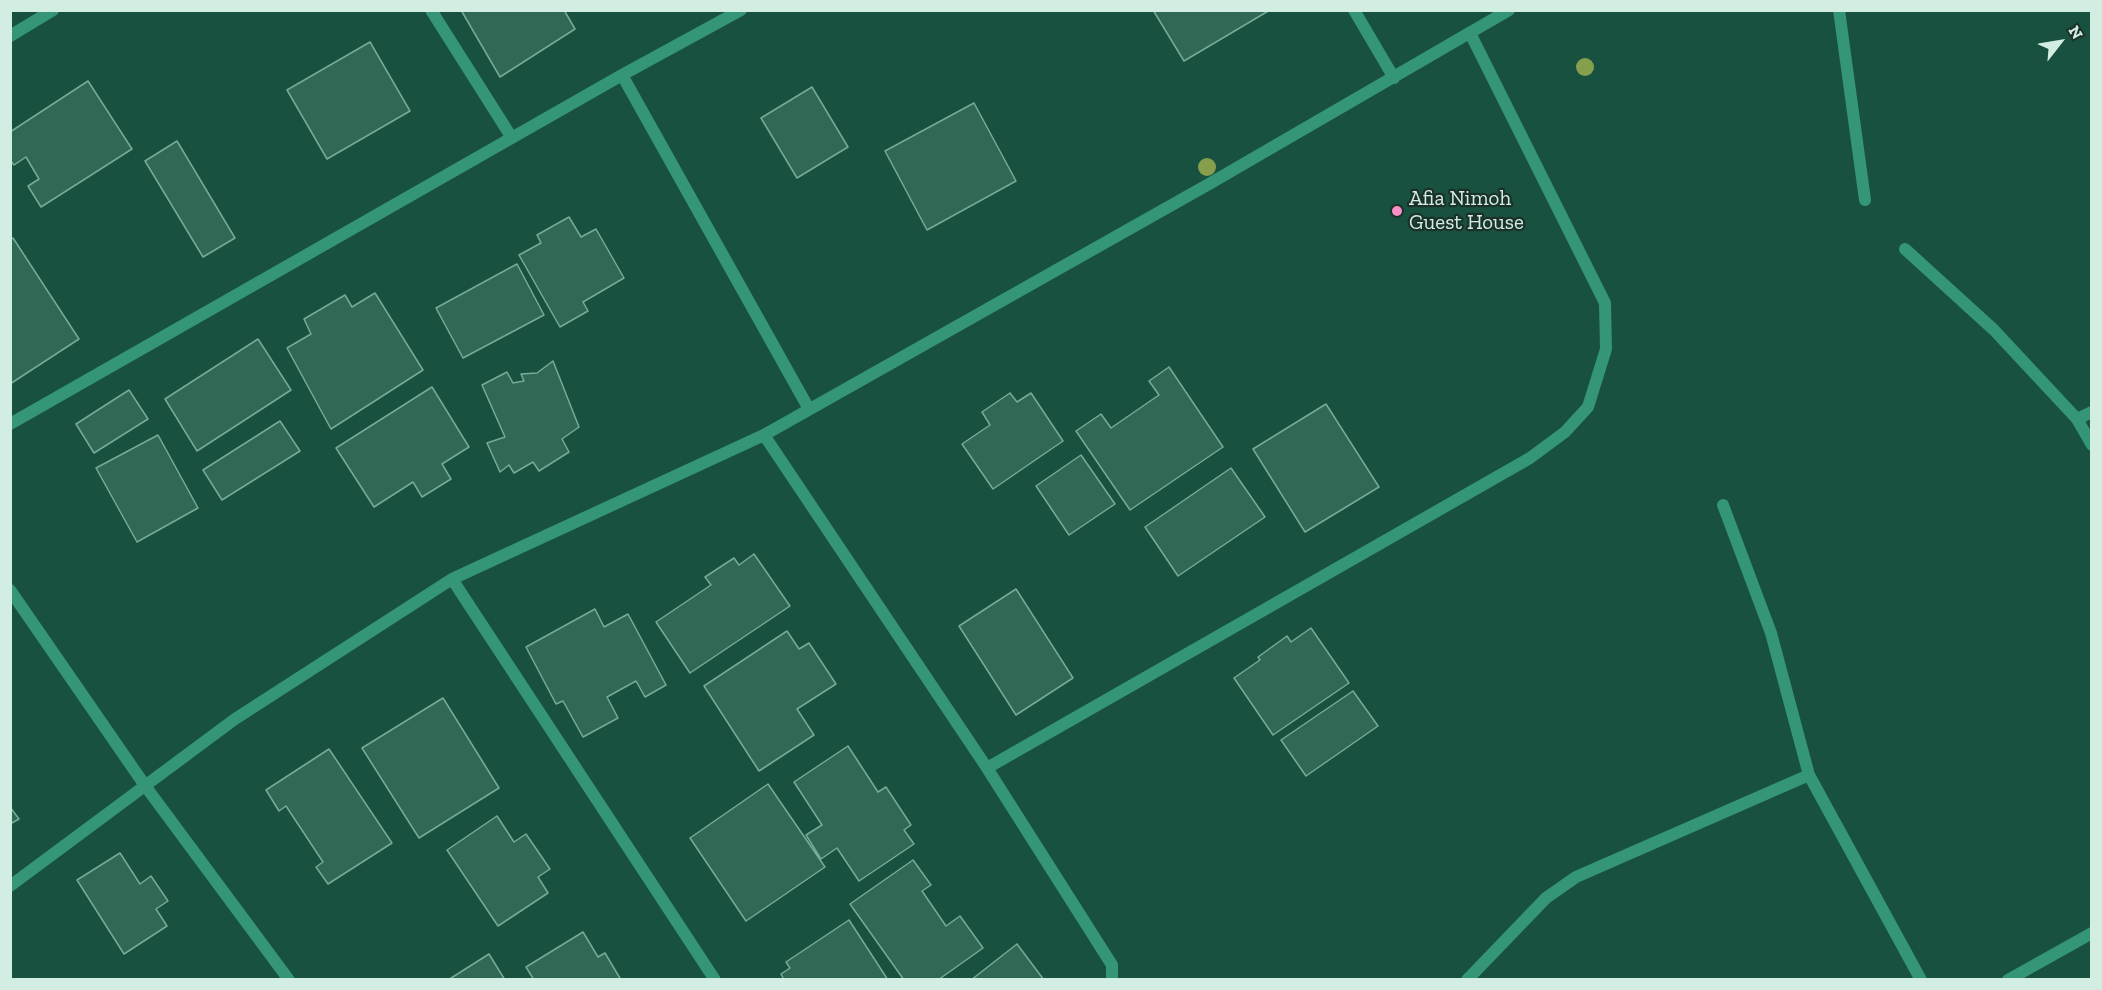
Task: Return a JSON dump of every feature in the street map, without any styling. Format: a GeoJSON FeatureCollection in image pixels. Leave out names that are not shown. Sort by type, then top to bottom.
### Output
{"type":"FeatureCollection","features":[{"type":"Feature","properties":{"kind":"street"},"geometry":{"type":"LineString","coordinates":[[10,36],[53,10]]}},
{"type":"Feature","properties":{"kind":"street"},"geometry":{"type":"LineString","coordinates":[[431,10],[512,138]]}},
{"type":"Feature","properties":{"kind":"street"},"geometry":{"type":"LineString","coordinates":[[10,424],[622,75],[741,10]]}},
{"type":"Feature","properties":{"kind":"street"},"geometry":{"type":"LineString","coordinates":[[1354,10],[1394,78]]}},
{"type":"Feature","properties":{"kind":"street"},"geometry":{"type":"LineString","coordinates":[[10,886],[235,719],[452,579],[764,435],[1394,78],[1509,10]]}},
{"type":"Feature","properties":{"kind":"street"},"geometry":{"type":"LineString","coordinates":[[1839,10],[1864,200]]}},
{"type":"Feature","properties":{"kind":"street"},"geometry":{"type":"LineString","coordinates":[[987,768],[1530,458],[1565,432],[1588,407],[1606,349],[1605,303],[1470,33]]}},
{"type":"Feature","properties":{"kind":"street"},"geometry":{"type":"LineString","coordinates":[[622,75],[809,409]]}},
{"type":"Feature","properties":{"kind":"street"},"geometry":{"type":"LineString","coordinates":[[1905,249],[1994,330],[2077,419],[2091,445]]}},
{"type":"Feature","properties":{"kind":"street"},"geometry":{"type":"LineString","coordinates":[[2077,419],[2091,412]]}},
{"type":"Feature","properties":{"kind":"street"},"geometry":{"type":"LineString","coordinates":[[764,435],[987,768],[1112,965],[1112,980]]}},
{"type":"Feature","properties":{"kind":"street"},"geometry":{"type":"LineString","coordinates":[[1723,505],[1771,633],[1809,775],[1921,980]]}},
{"type":"Feature","properties":{"kind":"street"},"geometry":{"type":"LineString","coordinates":[[452,579],[715,980]]}},
{"type":"Feature","properties":{"kind":"street"},"geometry":{"type":"LineString","coordinates":[[10,590],[146,787],[289,980]]}},
{"type":"Feature","properties":{"kind":"street"},"geometry":{"type":"LineString","coordinates":[[1467,980],[1546,898],[1576,877],[1809,775]]}},
{"type":"Feature","properties":{"kind":"street"},"geometry":{"type":"LineString","coordinates":[[2008,980],[2091,933]]}},
{"type":"Feature","properties":{"kind":"building"},"geometry":{"type":"Polygon","coordinates":[[[461,10],[564,10],[575,29],[500,77],[461,10]]]}},
{"type":"Feature","properties":{"kind":"building"},"geometry":{"type":"Polygon","coordinates":[[[1153,10],[1270,10],[1184,61],[1153,10]]]}},
{"type":"Feature","properties":{"kind":"building"},"geometry":{"type":"Polygon","coordinates":[[[370,42],[410,111],[327,159],[287,90],[370,42]]]}},
{"type":"Feature","properties":{"kind":"building"},"geometry":{"type":"Polygon","coordinates":[[[88,81],[132,149],[41,207],[28,186],[39,179],[26,157],[14,165],[10,160],[10,132],[88,81]]]}},
{"type":"Feature","properties":{"kind":"building"},"geometry":{"type":"Polygon","coordinates":[[[812,87],[848,147],[797,178],[761,118],[812,87]]]}},
{"type":"Feature","properties":{"kind":"building"},"geometry":{"type":"Polygon","coordinates":[[[974,103],[1016,181],[927,230],[885,151],[974,103]]]}},
{"type":"Feature","properties":{"kind":"building"},"geometry":{"type":"Polygon","coordinates":[[[177,141],[235,238],[203,257],[145,161],[177,141]]]}},
{"type":"Feature","properties":{"kind":"building"},"geometry":{"type":"Polygon","coordinates":[[[569,217],[581,237],[596,229],[624,278],[583,302],[588,311],[560,327],[519,255],[541,243],[537,235],[569,217]]]}},
{"type":"Feature","properties":{"kind":"building"},"geometry":{"type":"Polygon","coordinates":[[[13,238],[79,339],[10,384],[10,240],[13,238]]]}},
{"type":"Feature","properties":{"kind":"building"},"geometry":{"type":"Polygon","coordinates":[[[517,264],[544,315],[463,358],[436,308],[517,264]]]}},
{"type":"Feature","properties":{"kind":"building"},"geometry":{"type":"Polygon","coordinates":[[[375,293],[423,370],[331,429],[287,348],[311,334],[304,319],[345,295],[352,307],[375,293]]]}},
{"type":"Feature","properties":{"kind":"building"},"geometry":{"type":"Polygon","coordinates":[[[258,339],[291,390],[197,451],[165,399],[258,339]]]}},
{"type":"Feature","properties":{"kind":"building"},"geometry":{"type":"Polygon","coordinates":[[[553,361],[579,427],[562,439],[569,452],[539,471],[533,462],[514,473],[509,465],[500,472],[487,443],[505,437],[482,385],[507,372],[513,383],[524,381],[521,374],[537,373],[553,361]]]}},
{"type":"Feature","properties":{"kind":"building"},"geometry":{"type":"Polygon","coordinates":[[[1169,367],[1223,447],[1130,510],[1076,431],[1101,414],[1111,428],[1159,395],[1149,381],[1169,367]]]}},
{"type":"Feature","properties":{"kind":"building"},"geometry":{"type":"Polygon","coordinates":[[[432,387],[469,447],[442,464],[451,479],[422,497],[413,482],[374,507],[336,448],[432,387]]]}},
{"type":"Feature","properties":{"kind":"building"},"geometry":{"type":"Polygon","coordinates":[[[129,390],[148,419],[94,453],[76,424],[129,390]]]}},
{"type":"Feature","properties":{"kind":"building"},"geometry":{"type":"Polygon","coordinates":[[[1010,393],[1017,402],[1031,393],[1063,441],[993,489],[962,444],[990,425],[982,412],[1010,393]]]}},
{"type":"Feature","properties":{"kind":"building"},"geometry":{"type":"Polygon","coordinates":[[[1326,404],[1379,487],[1305,532],[1253,449],[1326,404]]]}},
{"type":"Feature","properties":{"kind":"building"},"geometry":{"type":"Polygon","coordinates":[[[280,421],[300,451],[222,500],[203,470],[280,421]]]}},
{"type":"Feature","properties":{"kind":"building"},"geometry":{"type":"Polygon","coordinates":[[[158,435],[198,508],[137,542],[96,468],[158,435]]]}},
{"type":"Feature","properties":{"kind":"building"},"geometry":{"type":"Polygon","coordinates":[[[1081,455],[1115,504],[1069,535],[1036,486],[1081,455]]]}},
{"type":"Feature","properties":{"kind":"building"},"geometry":{"type":"Polygon","coordinates":[[[1231,468],[1265,517],[1178,576],[1145,527],[1231,468]]]}},
{"type":"Feature","properties":{"kind":"building"},"geometry":{"type":"Polygon","coordinates":[[[754,554],[790,606],[690,673],[656,622],[711,585],[705,577],[734,558],[739,565],[754,554]]]}},
{"type":"Feature","properties":{"kind":"building"},"geometry":{"type":"Polygon","coordinates":[[[1016,589],[1073,678],[1016,715],[959,626],[1016,589]]]}},
{"type":"Feature","properties":{"kind":"building"},"geometry":{"type":"Polygon","coordinates":[[[595,609],[604,627],[628,614],[666,685],[645,697],[636,681],[607,697],[618,718],[583,737],[563,701],[556,704],[526,647],[595,609]]]}},
{"type":"Feature","properties":{"kind":"building"},"geometry":{"type":"Polygon","coordinates":[[[1311,628],[1349,683],[1273,735],[1234,678],[1260,660],[1258,657],[1287,636],[1291,642],[1311,628]]]}},
{"type":"Feature","properties":{"kind":"building"},"geometry":{"type":"Polygon","coordinates":[[[787,631],[799,649],[809,643],[836,684],[797,709],[814,735],[759,771],[704,686],[787,631]]]}},
{"type":"Feature","properties":{"kind":"building"},"geometry":{"type":"Polygon","coordinates":[[[1353,691],[1378,726],[1306,776],[1281,740],[1353,691]]]}},
{"type":"Feature","properties":{"kind":"building"},"geometry":{"type":"Polygon","coordinates":[[[443,698],[499,788],[419,838],[362,748],[443,698]]]}},
{"type":"Feature","properties":{"kind":"building"},"geometry":{"type":"Polygon","coordinates":[[[848,746],[878,792],[886,787],[911,825],[904,830],[914,844],[859,881],[837,848],[821,859],[806,835],[822,825],[794,782],[848,746]]]}},
{"type":"Feature","properties":{"kind":"building"},"geometry":{"type":"Polygon","coordinates":[[[329,749],[392,843],[328,884],[316,867],[323,862],[286,806],[279,811],[266,790],[329,749]]]}},
{"type":"Feature","properties":{"kind":"building"},"geometry":{"type":"Polygon","coordinates":[[[768,784],[825,867],[746,921],[690,838],[768,784]]]}},
{"type":"Feature","properties":{"kind":"building"},"geometry":{"type":"Polygon","coordinates":[[[10,807],[19,819],[10,824],[10,807]]]}},
{"type":"Feature","properties":{"kind":"building"},"geometry":{"type":"Polygon","coordinates":[[[497,816],[514,842],[526,834],[550,869],[538,877],[548,893],[498,926],[447,850],[497,816]]]}},
{"type":"Feature","properties":{"kind":"building"},"geometry":{"type":"Polygon","coordinates":[[[120,853],[140,884],[151,876],[168,901],[156,909],[167,926],[124,954],[77,880],[120,853]]]}},
{"type":"Feature","properties":{"kind":"building"},"geometry":{"type":"Polygon","coordinates":[[[913,860],[931,885],[922,891],[946,926],[960,916],[983,948],[938,980],[904,980],[850,904],[913,860]]]}},
{"type":"Feature","properties":{"kind":"building"},"geometry":{"type":"Polygon","coordinates":[[[849,920],[888,980],[784,980],[781,974],[790,968],[786,962],[849,920]]]}},
{"type":"Feature","properties":{"kind":"building"},"geometry":{"type":"Polygon","coordinates":[[[583,932],[598,957],[605,953],[621,980],[534,980],[526,967],[583,932]]]}},
{"type":"Feature","properties":{"kind":"building"},"geometry":{"type":"Polygon","coordinates":[[[1017,944],[1044,980],[971,980],[1017,944]]]}},
{"type":"Feature","properties":{"kind":"building"},"geometry":{"type":"Polygon","coordinates":[[[489,954],[505,980],[448,980],[489,954]]]}},
{"type":"Feature","properties":{"kind":"place","name":"Afia Nimoh Guest House"},"geometry":{"type":"Point","coordinates":[1397,211]}}]}
